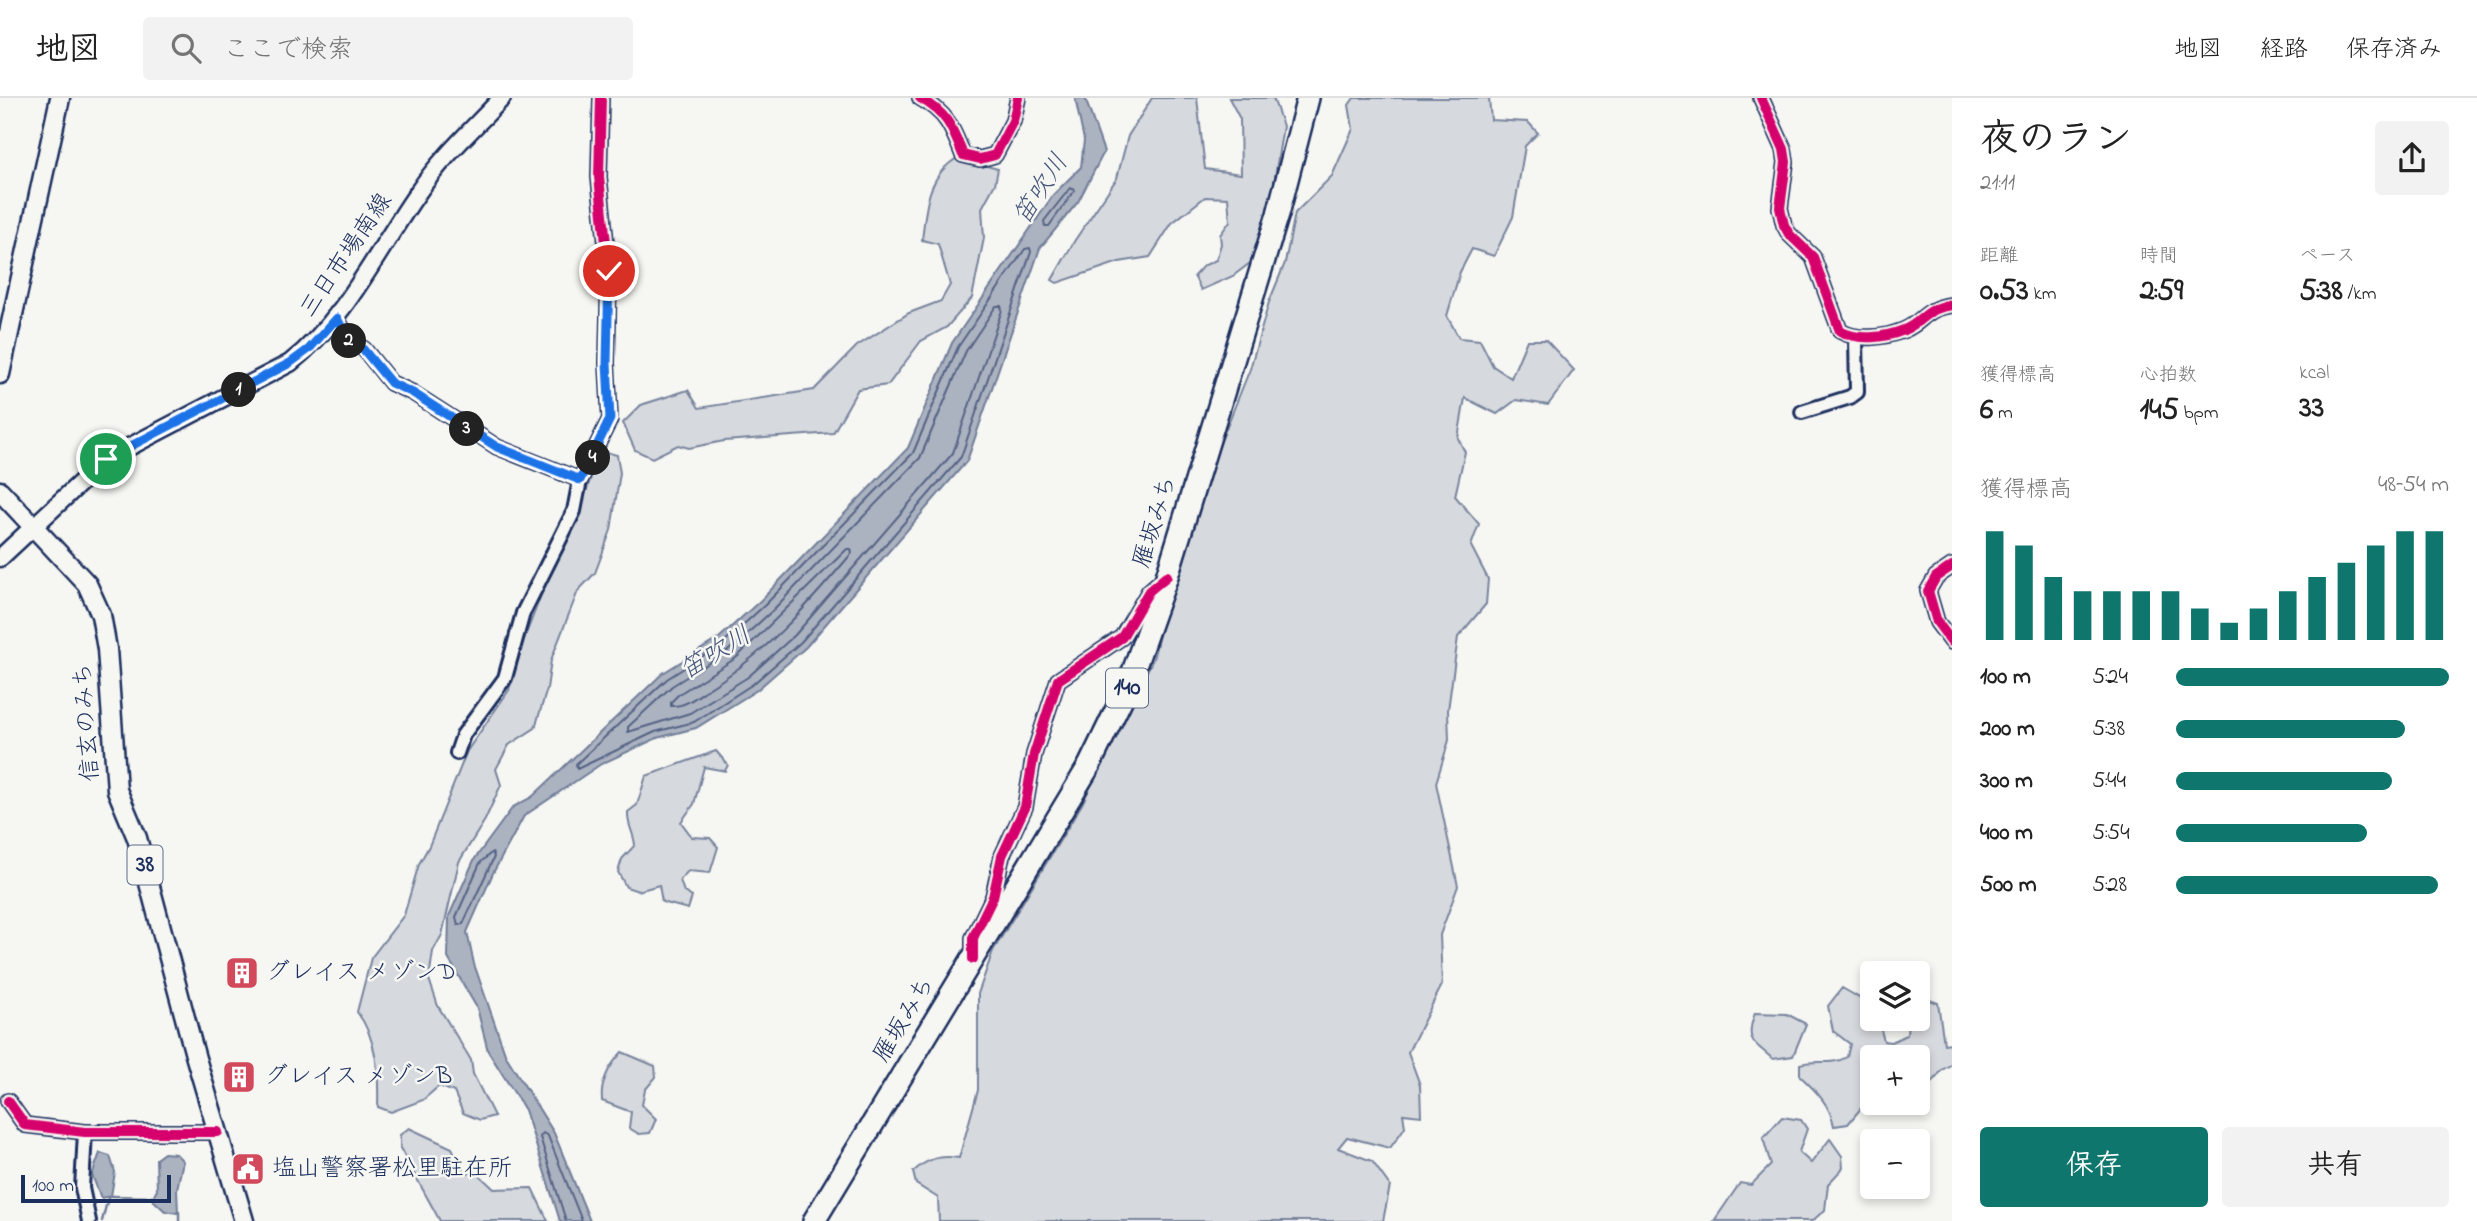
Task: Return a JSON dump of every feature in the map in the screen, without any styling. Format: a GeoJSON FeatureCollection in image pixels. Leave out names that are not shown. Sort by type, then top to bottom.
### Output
{"type":"FeatureCollection","features":[{"type":"Feature","properties":{"kind":"highway","name":"雁坂みち"},"geometry":{"type":"LineString","coordinates":[[814,1221],[1094,756],[1128,686],[1167,576],[1290,176],[1308,98]]}},
{"type":"Feature","properties":{"kind":"main road"},"geometry":{"type":"LineString","coordinates":[[0,374],[60,98]]}},
{"type":"Feature","properties":{"kind":"main road","name":"三日市場南線"},"geometry":{"type":"LineString","coordinates":[[0,558],[106,459],[290,363],[309,349],[337,318],[421,188],[502,98]]}},
{"type":"Feature","properties":{"kind":"main road","name":"信玄のみち"},"geometry":{"type":"LineString","coordinates":[[0,491],[87,584],[101,615],[107,649],[117,790],[144,861],[244,1221]]}},
{"type":"Feature","properties":{"kind":"street"},"geometry":{"type":"LineString","coordinates":[[457,753],[463,735],[505,678],[523,613],[574,511],[580,480],[610,419],[607,363],[609,271],[599,177],[601,98]]}},
{"type":"Feature","properties":{"kind":"street"},"geometry":{"type":"LineString","coordinates":[[920,98],[940,110],[963,155],[980,159],[995,155],[1013,121],[1018,98]]}},
{"type":"Feature","properties":{"kind":"street"},"geometry":{"type":"LineString","coordinates":[[1761,98],[1784,149],[1786,162],[1780,208],[1784,225],[1788,234],[1813,257],[1840,331],[1856,339],[1903,330],[1926,312],[1952,305]]}},
{"type":"Feature","properties":{"kind":"street"},"geometry":{"type":"LineString","coordinates":[[337,318],[348,340],[363,349],[391,383],[413,393],[497,447],[580,480]]}},
{"type":"Feature","properties":{"kind":"street"},"geometry":{"type":"LineString","coordinates":[[1802,412],[1850,397],[1857,392],[1856,339]]}},
{"type":"Feature","properties":{"kind":"street"},"geometry":{"type":"LineString","coordinates":[[1952,566],[1936,577],[1928,591],[1937,622],[1952,642]]}},
{"type":"Feature","properties":{"kind":"street"},"geometry":{"type":"LineString","coordinates":[[973,959],[974,938],[993,897],[1002,856],[1028,796],[1034,754],[1053,690],[1069,670],[1122,637],[1149,591],[1167,576]]}},
{"type":"Feature","properties":{"kind":"street"},"geometry":{"type":"LineString","coordinates":[[8,1101],[25,1125],[85,1132],[218,1132]]}},
{"type":"Feature","properties":{"kind":"street"},"geometry":{"type":"LineString","coordinates":[[85,1132],[82,1188],[89,1221]]}},
{"type":"Feature","properties":{"kind":"shaded area"},"geometry":{"type":"Polygon","coordinates":[[[1152,98],[1197,98],[1205,169],[1241,174],[1240,119],[1229,98],[1273,98],[1283,126],[1269,215],[1250,263],[1233,276],[1201,290],[1194,276],[1203,266],[1216,260],[1221,244],[1220,235],[1230,221],[1228,198],[1205,197],[1172,223],[1150,257],[1119,262],[1057,283],[1052,280],[1075,240],[1117,178],[1128,136],[1152,98]]]}},
{"type":"Feature","properties":{"kind":"shaded area"},"geometry":{"type":"Polygon","coordinates":[[[1354,98],[1489,98],[1491,120],[1528,122],[1538,133],[1525,146],[1513,217],[1494,256],[1472,249],[1460,272],[1447,316],[1459,338],[1480,340],[1493,366],[1511,378],[1527,340],[1546,340],[1574,370],[1548,405],[1516,400],[1497,414],[1465,398],[1458,438],[1465,452],[1455,496],[1479,524],[1471,546],[1488,579],[1486,604],[1458,637],[1448,710],[1449,740],[1436,783],[1458,886],[1440,935],[1442,985],[1408,1052],[1420,1085],[1421,1116],[1403,1114],[1405,1127],[1390,1148],[1347,1137],[1338,1148],[1372,1161],[1390,1186],[1383,1221],[939,1221],[938,1198],[916,1184],[913,1172],[934,1159],[959,1158],[978,1090],[978,994],[993,951],[1082,804],[1153,659],[1171,589],[1221,441],[1250,369],[1269,302],[1285,263],[1295,213],[1332,176],[1353,129],[1349,105],[1354,98]]]}},
{"type":"Feature","properties":{"kind":"shaded area"},"geometry":{"type":"Polygon","coordinates":[[[957,158],[998,169],[995,184],[982,208],[984,238],[972,298],[947,327],[921,341],[888,385],[858,389],[833,433],[724,441],[689,448],[678,445],[652,458],[635,450],[623,423],[641,405],[688,390],[699,408],[814,390],[857,346],[909,313],[941,301],[950,285],[938,244],[922,240],[927,204],[934,183],[947,165],[957,158]]]}},
{"type":"Feature","properties":{"kind":"shaded area"},"geometry":{"type":"Polygon","coordinates":[[[606,452],[617,455],[620,473],[611,530],[595,573],[578,591],[551,660],[547,689],[535,728],[509,745],[496,769],[501,785],[485,820],[459,862],[442,935],[433,951],[429,979],[438,1006],[471,1060],[473,1074],[494,1116],[480,1120],[463,1113],[454,1092],[439,1086],[423,1100],[391,1112],[378,1107],[373,1045],[357,1012],[371,958],[404,915],[419,864],[429,846],[467,751],[509,690],[523,642],[553,564],[578,516],[592,474],[606,452]]]}},
{"type":"Feature","properties":{"kind":"shaded area"},"geometry":{"type":"Polygon","coordinates":[[[716,751],[728,765],[725,771],[704,767],[694,804],[681,822],[692,837],[710,838],[718,847],[710,873],[688,871],[680,880],[684,892],[692,897],[688,909],[662,902],[659,885],[638,891],[626,887],[618,872],[622,859],[635,845],[628,812],[637,805],[646,776],[716,751]]]}},
{"type":"Feature","properties":{"kind":"shaded area"},"geometry":{"type":"Polygon","coordinates":[[[1842,988],[1860,998],[1860,1031],[1881,1031],[1884,1041],[1891,1042],[1907,1035],[1907,1031],[1930,1031],[1930,1000],[1938,1003],[1944,1044],[1952,1043],[1952,1064],[1942,1070],[1930,1086],[1930,1045],[1860,1045],[1860,1110],[1848,1124],[1834,1126],[1826,1104],[1800,1076],[1800,1064],[1835,1061],[1847,1057],[1850,1044],[1833,1031],[1828,1006],[1842,988]]]}},
{"type":"Feature","properties":{"kind":"shaded area"},"geometry":{"type":"Polygon","coordinates":[[[1755,1013],[1787,1014],[1806,1024],[1793,1056],[1773,1059],[1755,1044],[1751,1029],[1755,1013]]]}},
{"type":"Feature","properties":{"kind":"shaded area"},"geometry":{"type":"Polygon","coordinates":[[[622,1052],[655,1066],[656,1077],[645,1090],[642,1105],[656,1119],[650,1133],[639,1134],[629,1128],[631,1112],[602,1101],[602,1087],[606,1075],[622,1052]]]}},
{"type":"Feature","properties":{"kind":"shaded area"},"geometry":{"type":"Polygon","coordinates":[[[1782,1117],[1801,1120],[1807,1129],[1799,1152],[1811,1163],[1830,1139],[1842,1156],[1843,1168],[1828,1184],[1825,1210],[1812,1221],[1714,1221],[1740,1183],[1751,1185],[1771,1165],[1763,1138],[1782,1117]]]}},
{"type":"Feature","properties":{"kind":"shaded area"},"geometry":{"type":"Polygon","coordinates":[[[409,1128],[452,1148],[465,1173],[477,1173],[494,1189],[532,1188],[548,1221],[440,1221],[400,1148],[400,1135],[409,1128]]]}},
{"type":"Feature","properties":{"kind":"water","name":"笛吹川"},"geometry":{"type":"Polygon","coordinates":[[[1075,98],[1085,98],[1104,152],[1078,202],[1040,248],[967,461],[806,647],[757,690],[696,728],[657,738],[601,764],[524,816],[493,873],[467,932],[474,964],[506,1056],[554,1133],[590,1221],[560,1221],[525,1110],[488,1051],[477,1008],[448,958],[449,916],[474,860],[513,807],[532,797],[663,673],[719,638],[761,600],[908,448],[952,343],[1054,194],[1081,167],[1084,140],[1075,98]]]}},
{"type":"Feature","properties":{"kind":"water"},"geometry":{"type":"Polygon","coordinates":[[[100,1153],[110,1156],[115,1172],[111,1196],[101,1198],[92,1175],[100,1153]]]}},
{"type":"Feature","properties":{"kind":"water"},"geometry":{"type":"Polygon","coordinates":[[[164,1153],[176,1154],[183,1161],[177,1189],[178,1213],[165,1211],[152,1199],[157,1190],[156,1159],[164,1153]]]}},
{"type":"Feature","properties":{"kind":"waterway"},"geometry":{"type":"LineString","coordinates":[[111,1196],[152,1197]]}},
{"type":"Feature","properties":{"kind":"waterway"},"geometry":{"type":"LineString","coordinates":[[102,1221],[108,1198]]}},
{"type":"Feature","properties":{"kind":"waterway"},"geometry":{"type":"LineString","coordinates":[[179,1212],[179,1221]]}},
{"type":"Feature","properties":{"kind":"cycle path"},"geometry":{"type":"LineString","coordinates":[[337,318],[348,340],[364,349],[391,383],[413,393],[497,447],[580,480],[610,419],[607,363],[609,271],[599,177],[601,98]]}},
{"type":"Feature","properties":{"kind":"cycle path"},"geometry":{"type":"LineString","coordinates":[[920,98],[943,115],[963,155],[980,159],[995,155],[1013,121],[1018,98]]}},
{"type":"Feature","properties":{"kind":"cycle path"},"geometry":{"type":"LineString","coordinates":[[1761,98],[1784,149],[1786,162],[1780,208],[1784,225],[1789,234],[1813,257],[1840,331],[1863,337],[1888,335],[1911,327],[1935,309],[1952,305]]}},
{"type":"Feature","properties":{"kind":"cycle path"},"geometry":{"type":"LineString","coordinates":[[1952,566],[1936,577],[1928,591],[1937,622],[1952,642]]}},
{"type":"Feature","properties":{"kind":"cycle path"},"geometry":{"type":"LineString","coordinates":[[973,959],[973,938],[993,897],[1002,856],[1025,807],[1034,754],[1058,680],[1122,637],[1149,591],[1167,576]]}},
{"type":"Feature","properties":{"kind":"cycle path"},"geometry":{"type":"LineString","coordinates":[[8,1101],[25,1125],[85,1132],[218,1132]]}},
{"type":"Feature","properties":{"kind":"place","name":"グレイス メゾンD"},"geometry":{"type":"Point","coordinates":[242,973]}},
{"type":"Feature","properties":{"kind":"place","name":"グレイス メゾンB"},"geometry":{"type":"Point","coordinates":[239,1077]}},
{"type":"Feature","properties":{"kind":"place","name":"塩山警察署松里駐在所"},"geometry":{"type":"Point","coordinates":[248,1169]}},
{"type":"Feature","properties":{"kind":"route"},"geometry":{"type":"LineString","coordinates":[[106,459],[290,363],[309,349],[337,318],[348,340],[363,349],[382,376],[391,383],[413,393],[497,447],[580,480],[606,432],[610,419],[607,363],[609,271]]}}]}
